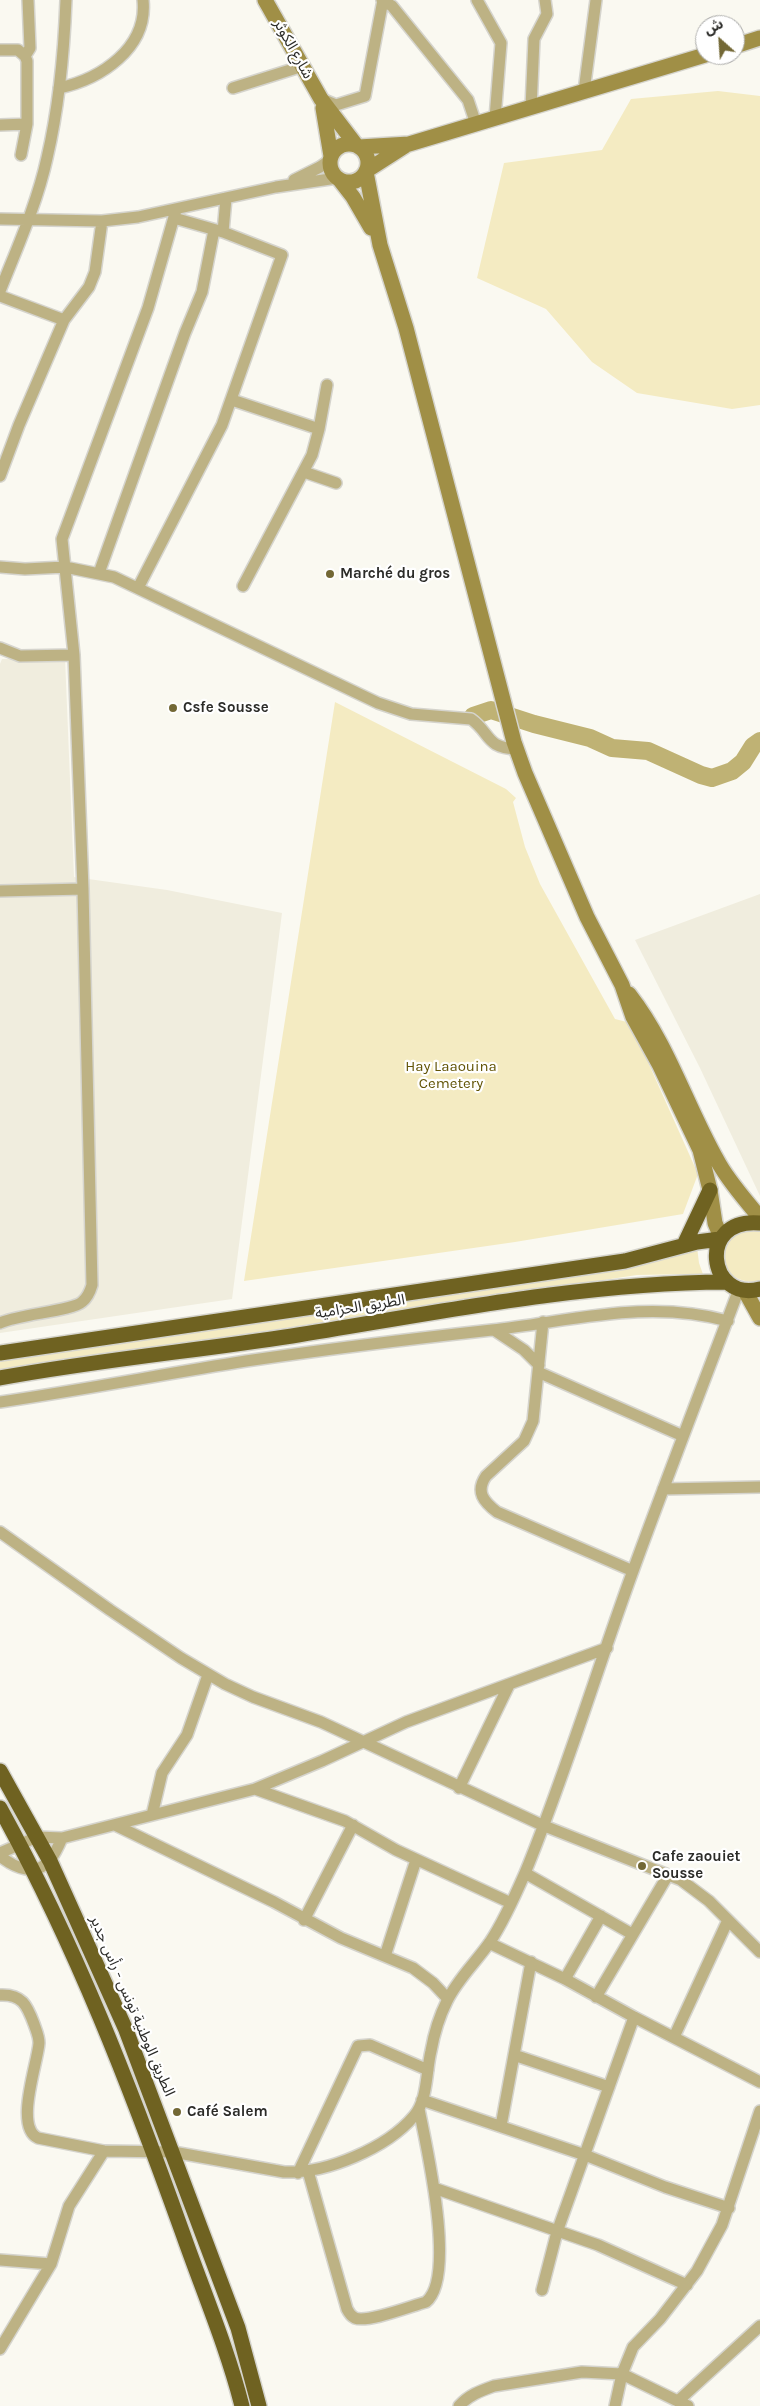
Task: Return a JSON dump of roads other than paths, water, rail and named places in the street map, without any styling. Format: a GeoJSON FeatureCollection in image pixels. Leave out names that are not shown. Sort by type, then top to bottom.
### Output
{"type":"FeatureCollection","features":[{"type":"Feature","properties":{"kind":"highway"},"geometry":{"type":"LineString","coordinates":[[684,1245],[691,1235],[710,1190]]}},
{"type":"Feature","properties":{"kind":"highway","name":"الطريق الحزامية"},"geometry":{"type":"LineString","coordinates":[[0,1352],[625,1261],[684,1245],[721,1238],[739,1224],[760,1223]]}},
{"type":"Feature","properties":{"kind":"highway"},"geometry":{"type":"LineString","coordinates":[[721,1238],[715,1257],[717,1266],[742,1288]]}},
{"type":"Feature","properties":{"kind":"highway","name":"الطريق الحزامية"},"geometry":{"type":"LineString","coordinates":[[0,1378],[291,1336],[450,1310],[626,1286],[742,1288]]}},
{"type":"Feature","properties":{"kind":"highway","name":"الطريق الوطنية تونس - رأس جدير"},"geometry":{"type":"LineString","coordinates":[[0,1771],[50,1861],[126,2030],[238,2328],[259,2406]]}},
{"type":"Feature","properties":{"kind":"highway"},"geometry":{"type":"LineString","coordinates":[[0,1808],[21,1846],[88,1986],[155,2153],[217,2325],[242,2406]]}},
{"type":"Feature","properties":{"kind":"main road","name":"شارع الكوثر"},"geometry":{"type":"LineString","coordinates":[[265,0],[321,99]]}},
{"type":"Feature","properties":{"kind":"main road"},"geometry":{"type":"LineString","coordinates":[[745,43],[760,38]]}},
{"type":"Feature","properties":{"kind":"main road"},"geometry":{"type":"LineString","coordinates":[[331,158],[334,151],[344,145],[409,144],[695,58]]}},
{"type":"Feature","properties":{"kind":"main road"},"geometry":{"type":"LineString","coordinates":[[321,99],[366,155],[366,172],[380,245],[406,328],[501,695],[516,746],[587,917],[622,985],[633,1017],[660,1066],[700,1150],[710,1190],[715,1223],[721,1238]]}},
{"type":"Feature","properties":{"kind":"main road"},"geometry":{"type":"LineString","coordinates":[[321,99],[327,121],[331,170],[362,212],[380,245]]}},
{"type":"Feature","properties":{"kind":"main road"},"geometry":{"type":"LineString","coordinates":[[338,179],[344,182],[357,181],[366,172],[409,144]]}},
{"type":"Feature","properties":{"kind":"main road"},"geometry":{"type":"LineString","coordinates":[[622,985],[643,1012],[670,1060],[718,1162],[760,1218]]}},
{"type":"Feature","properties":{"kind":"main road"},"geometry":{"type":"LineString","coordinates":[[742,1288],[760,1318]]}},
{"type":"Feature","properties":{"kind":"street"},"geometry":{"type":"LineString","coordinates":[[21,155],[27,124],[25,56],[30,48],[28,0]]}},
{"type":"Feature","properties":{"kind":"street"},"geometry":{"type":"LineString","coordinates":[[0,291],[28,221],[47,158],[59,88],[64,46],[66,0]]}},
{"type":"Feature","properties":{"kind":"street"},"geometry":{"type":"LineString","coordinates":[[59,88],[88,80],[109,66],[126,50],[140,32],[143,23],[143,0]]}},
{"type":"Feature","properties":{"kind":"street"},"geometry":{"type":"LineString","coordinates":[[321,99],[336,105],[365,96],[382,0],[392,6],[468,100],[476,124]]}},
{"type":"Feature","properties":{"kind":"street"},"geometry":{"type":"LineString","coordinates":[[477,0],[501,43],[495,118]]}},
{"type":"Feature","properties":{"kind":"street"},"geometry":{"type":"LineString","coordinates":[[531,108],[534,39],[547,14],[545,0]]}},
{"type":"Feature","properties":{"kind":"street"},"geometry":{"type":"LineString","coordinates":[[584,91],[596,0]]}},
{"type":"Feature","properties":{"kind":"street"},"geometry":{"type":"LineString","coordinates":[[0,50],[18,50],[25,56]]}},
{"type":"Feature","properties":{"kind":"street"},"geometry":{"type":"LineString","coordinates":[[234,88],[303,66]]}},
{"type":"Feature","properties":{"kind":"street"},"geometry":{"type":"LineString","coordinates":[[0,125],[27,124]]}},
{"type":"Feature","properties":{"kind":"street"},"geometry":{"type":"LineString","coordinates":[[276,187],[308,174],[331,158]]}},
{"type":"Feature","properties":{"kind":"street"},"geometry":{"type":"LineString","coordinates":[[0,219],[102,221],[175,214],[226,198],[276,187],[338,179]]}},
{"type":"Feature","properties":{"kind":"street"},"geometry":{"type":"LineString","coordinates":[[99,572],[185,333],[197,308],[226,198]]}},
{"type":"Feature","properties":{"kind":"street"},"geometry":{"type":"LineString","coordinates":[[138,588],[222,425],[282,255],[175,214]]}},
{"type":"Feature","properties":{"kind":"street"},"geometry":{"type":"LineString","coordinates":[[0,1323],[25,1315],[74,1307],[82,1302],[90,1291],[83,889],[74,655],[62,539],[64,528],[148,308],[175,214]]}},
{"type":"Feature","properties":{"kind":"street"},"geometry":{"type":"LineString","coordinates":[[0,476],[19,425],[64,320],[89,287],[95,272],[102,221]]}},
{"type":"Feature","properties":{"kind":"street"},"geometry":{"type":"LineString","coordinates":[[0,296],[64,320]]}},
{"type":"Feature","properties":{"kind":"street"},"geometry":{"type":"LineString","coordinates":[[243,586],[304,472],[319,429],[327,385]]}},
{"type":"Feature","properties":{"kind":"street"},"geometry":{"type":"LineString","coordinates":[[232,400],[319,429]]}},
{"type":"Feature","properties":{"kind":"street"},"geometry":{"type":"LineString","coordinates":[[304,472],[336,483]]}},
{"type":"Feature","properties":{"kind":"street"},"geometry":{"type":"LineString","coordinates":[[0,567],[25,569],[65,567],[99,572],[138,588],[378,703],[411,714],[471,719],[488,739],[498,746],[516,746]]}},
{"type":"Feature","properties":{"kind":"street"},"geometry":{"type":"LineString","coordinates":[[0,648],[20,656],[74,655]]}},
{"type":"Feature","properties":{"kind":"street"},"geometry":{"type":"LineString","coordinates":[[0,891],[83,889]]}},
{"type":"Feature","properties":{"kind":"street"},"geometry":{"type":"LineString","coordinates":[[0,1995],[14,1996],[25,2002],[39,2039],[29,2094],[29,2126],[32,2133],[38,2138],[104,2152],[173,2152],[284,2172],[303,2172],[343,2160],[386,2142],[399,2133],[420,2104],[439,2021],[448,1999],[489,1943],[525,1873],[608,1648],[633,1571],[663,1489],[742,1288]]}},
{"type":"Feature","properties":{"kind":"street"},"geometry":{"type":"LineString","coordinates":[[0,1402],[246,1361],[408,1338],[494,1330],[543,1322],[654,1310],[681,1312],[728,1321]]}},
{"type":"Feature","properties":{"kind":"street"},"geometry":{"type":"LineString","coordinates":[[543,1322],[533,1421],[524,1441],[486,1476],[482,1482],[481,1496],[497,1512],[633,1571]]}},
{"type":"Feature","properties":{"kind":"street"},"geometry":{"type":"LineString","coordinates":[[494,1330],[524,1350],[538,1368],[683,1436]]}},
{"type":"Feature","properties":{"kind":"street"},"geometry":{"type":"LineString","coordinates":[[663,1489],[760,1487]]}},
{"type":"Feature","properties":{"kind":"street"},"geometry":{"type":"LineString","coordinates":[[0,1532],[110,1610],[208,1675],[253,1697],[321,1722],[459,1788],[542,1825],[668,1875],[693,1888],[760,1952]]}},
{"type":"Feature","properties":{"kind":"street"},"geometry":{"type":"LineString","coordinates":[[0,1855],[38,1837],[62,1838],[255,1788],[364,1743],[414,1719],[608,1648]]}},
{"type":"Feature","properties":{"kind":"street"},"geometry":{"type":"LineString","coordinates":[[152,1816],[162,1773],[187,1735],[208,1675]]}},
{"type":"Feature","properties":{"kind":"street"},"geometry":{"type":"LineString","coordinates":[[459,1788],[509,1685]]}},
{"type":"Feature","properties":{"kind":"street"},"geometry":{"type":"LineString","coordinates":[[255,1788],[353,1825],[416,1860],[511,1903]]}},
{"type":"Feature","properties":{"kind":"street"},"geometry":{"type":"LineString","coordinates":[[115,1825],[274,1902],[304,1920],[419,1972],[448,1999]]}},
{"type":"Feature","properties":{"kind":"street"},"geometry":{"type":"LineString","coordinates":[[304,1920],[353,1825]]}},
{"type":"Feature","properties":{"kind":"street"},"geometry":{"type":"LineString","coordinates":[[0,1855],[23,1870],[32,1870],[50,1861],[62,1838]]}},
{"type":"Feature","properties":{"kind":"street"},"geometry":{"type":"LineString","coordinates":[[385,1956],[416,1860]]}},
{"type":"Feature","properties":{"kind":"street"},"geometry":{"type":"LineString","coordinates":[[525,1873],[632,1934]]}},
{"type":"Feature","properties":{"kind":"street"},"geometry":{"type":"LineString","coordinates":[[596,1997],[668,1875]]}},
{"type":"Feature","properties":{"kind":"street"},"geometry":{"type":"LineString","coordinates":[[565,1979],[601,1916]]}},
{"type":"Feature","properties":{"kind":"street"},"geometry":{"type":"LineString","coordinates":[[674,2037],[728,1920]]}},
{"type":"Feature","properties":{"kind":"street"},"geometry":{"type":"LineString","coordinates":[[489,1943],[565,1979],[760,2082]]}},
{"type":"Feature","properties":{"kind":"street"},"geometry":{"type":"LineString","coordinates":[[501,2126],[531,1962]]}},
{"type":"Feature","properties":{"kind":"street"},"geometry":{"type":"LineString","coordinates":[[542,2290],[557,2232],[634,2017]]}},
{"type":"Feature","properties":{"kind":"street"},"geometry":{"type":"LineString","coordinates":[[420,2104],[434,2188],[439,2241],[436,2284],[431,2298],[426,2302],[359,2319],[353,2318],[347,2309],[303,2172],[358,2046],[362,2044],[370,2045],[428,2070]]}},
{"type":"Feature","properties":{"kind":"street"},"geometry":{"type":"LineString","coordinates":[[514,2055],[609,2087]]}},
{"type":"Feature","properties":{"kind":"street"},"geometry":{"type":"LineString","coordinates":[[420,2104],[501,2126],[585,2155],[665,2187],[729,2208]]}},
{"type":"Feature","properties":{"kind":"street"},"geometry":{"type":"LineString","coordinates":[[615,2406],[622,2374],[633,2347],[660,2319],[707,2255],[729,2208],[760,2111]]}},
{"type":"Feature","properties":{"kind":"street"},"geometry":{"type":"LineString","coordinates":[[0,2349],[51,2264],[69,2206],[104,2152]]}},
{"type":"Feature","properties":{"kind":"street"},"geometry":{"type":"LineString","coordinates":[[434,2188],[598,2245],[687,2284]]}},
{"type":"Feature","properties":{"kind":"street"},"geometry":{"type":"LineString","coordinates":[[0,2260],[51,2264]]}},
{"type":"Feature","properties":{"kind":"street"},"geometry":{"type":"LineString","coordinates":[[459,2406],[466,2398],[478,2391],[494,2386],[582,2372],[622,2374],[683,2404],[760,2326]]}},
{"type":"Feature","properties":{"kind":"waterway"},"geometry":{"type":"LineString","coordinates":[[473,716],[491,710],[534,724],[590,738],[612,748],[648,751],[701,775],[712,778],[732,771],[743,762],[753,746],[760,741]]}},
{"type":"Feature","properties":{"kind":"place","name":"Marché du gros"},"geometry":{"type":"Point","coordinates":[330,574]}},
{"type":"Feature","properties":{"kind":"place","name":"Csfe Sousse"},"geometry":{"type":"Point","coordinates":[173,708]}},
{"type":"Feature","properties":{"kind":"place","name":"Cafe zaouiet Sousse"},"geometry":{"type":"Point","coordinates":[642,1866]}},
{"type":"Feature","properties":{"kind":"place","name":"Café Salem"},"geometry":{"type":"Point","coordinates":[177,2112]}},
{"type":"Feature","properties":{"kind":"park label","name":"Hay Laaouina Cemetery"},"geometry":{"type":"Point","coordinates":[451,1076]}}]}
